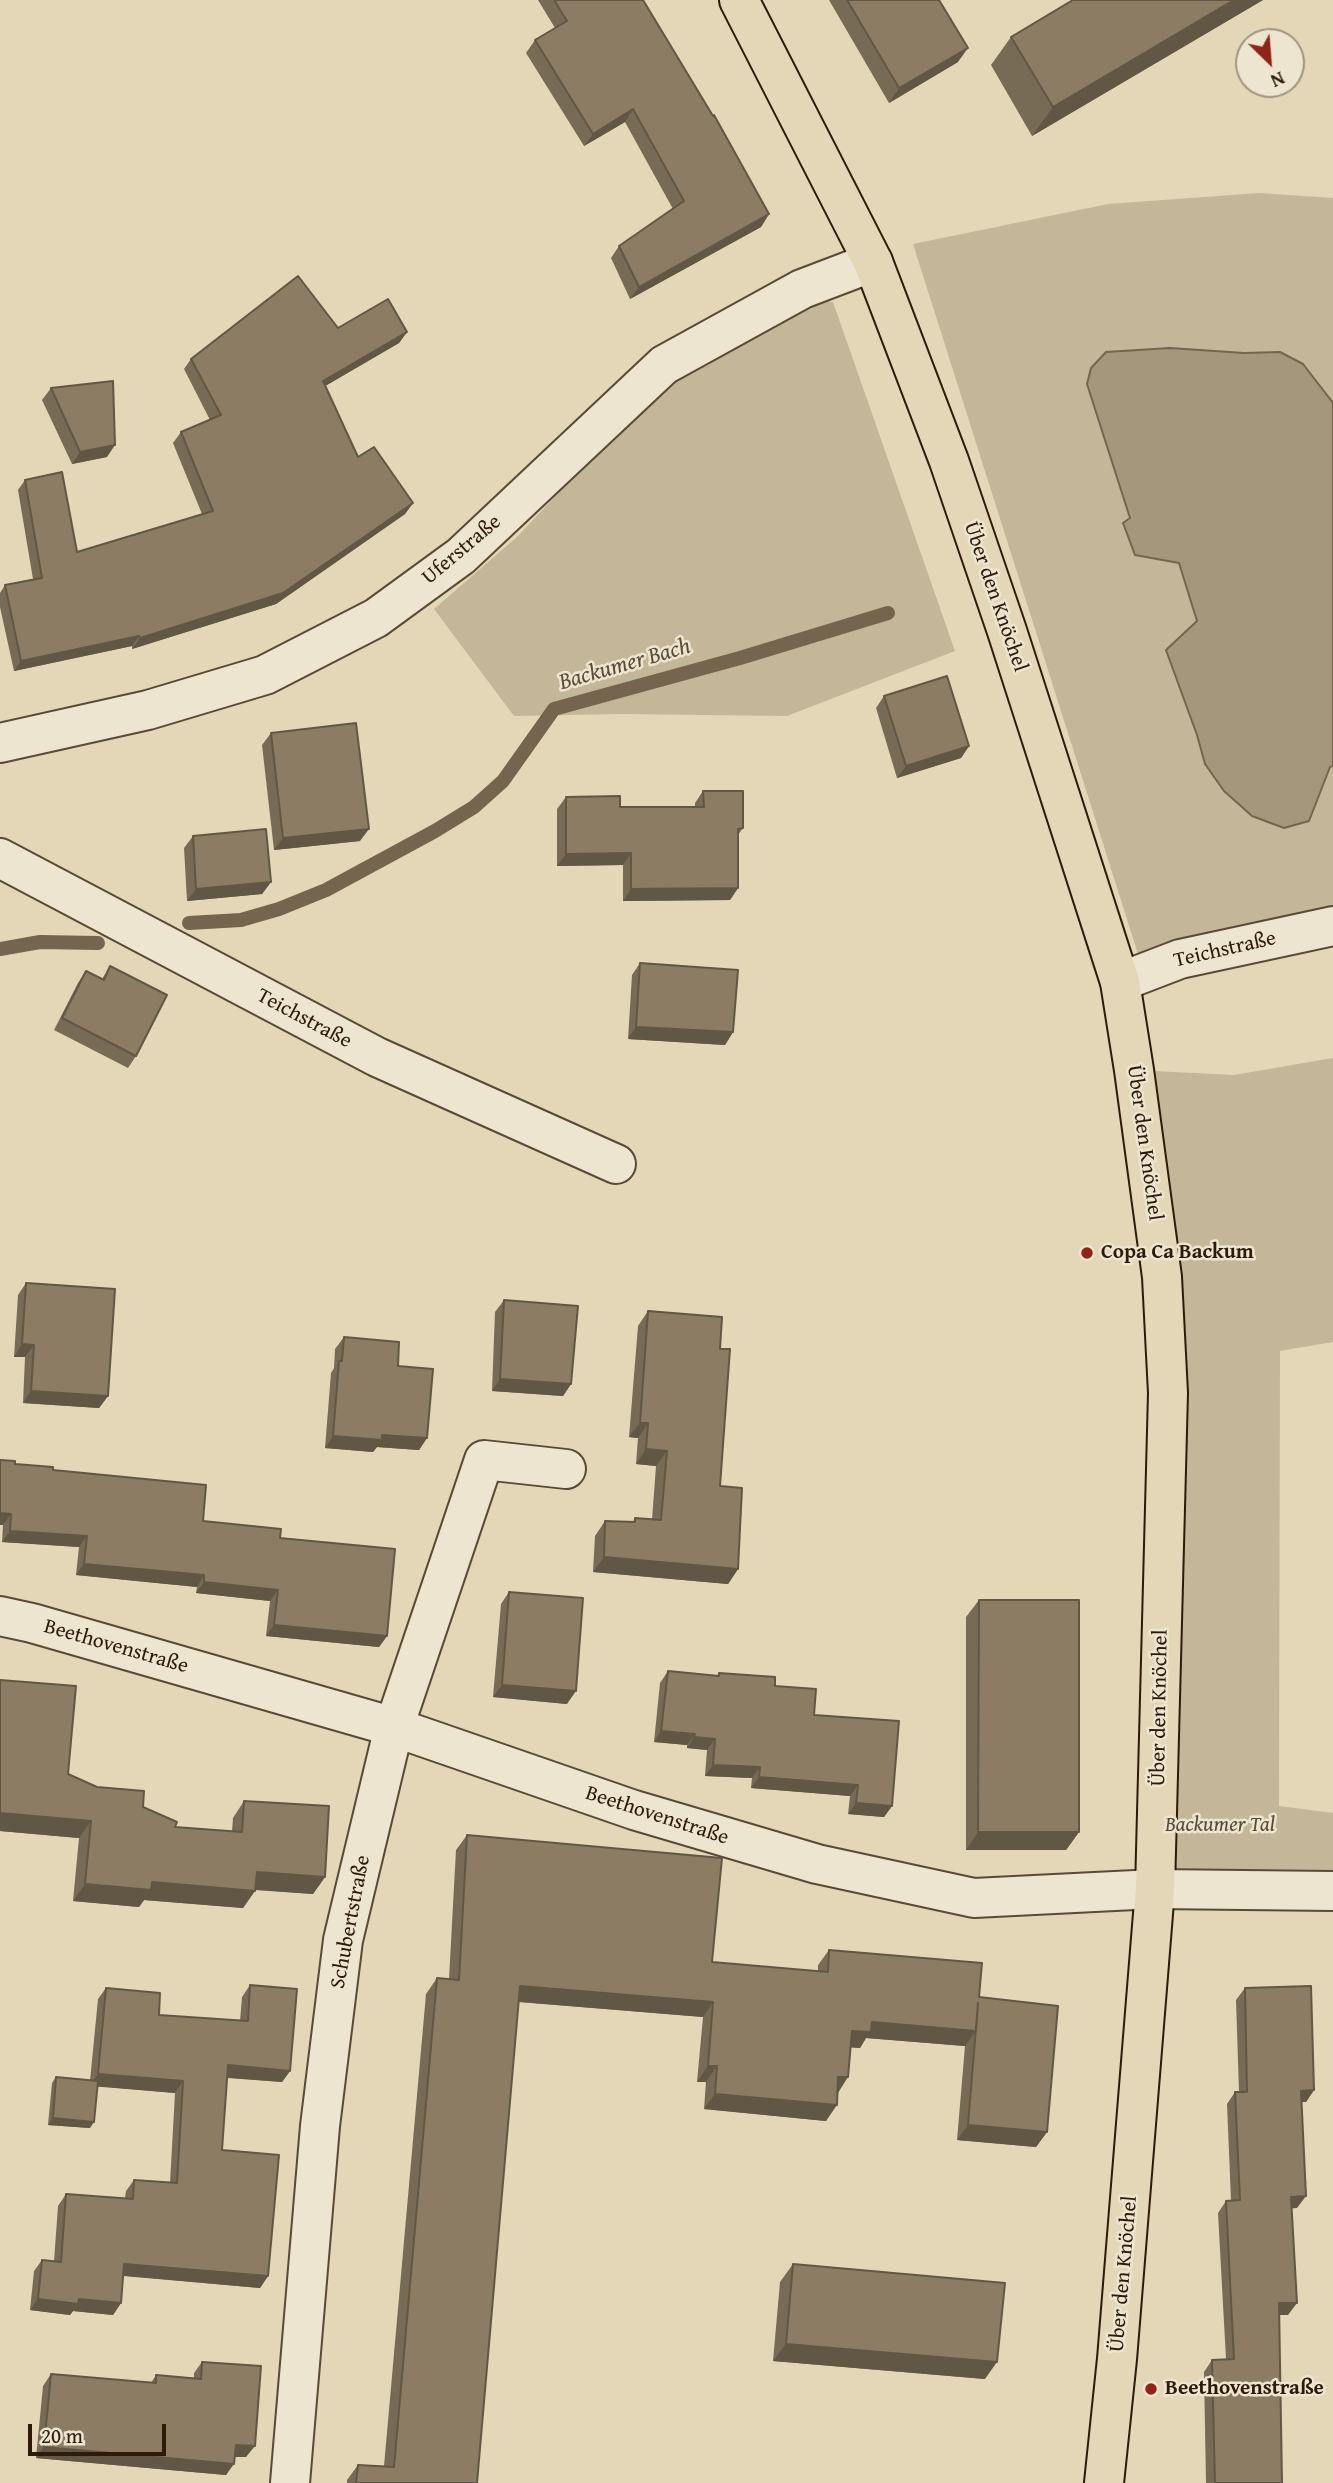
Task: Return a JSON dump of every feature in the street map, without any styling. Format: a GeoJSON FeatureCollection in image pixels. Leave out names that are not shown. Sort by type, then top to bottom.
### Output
{"type":"FeatureCollection","features":[{"type":"Feature","properties":{"kind":"main road","name":"Über den Knöchel"},"geometry":{"type":"LineString","coordinates":[[739,0],[873,262],[958,488],[1120,982],[1163,1278],[1168,1393],[1155,1889],[1117,2360],[1104,2483]]}},
{"type":"Feature","properties":{"kind":"street","name":"Uferstraße"},"geometry":{"type":"LineString","coordinates":[[0,743],[148,710],[265,675],[376,618],[461,556],[664,365],[802,289],[873,262]]}},
{"type":"Feature","properties":{"kind":"street","name":"Teichstraße"},"geometry":{"type":"LineString","coordinates":[[0,858],[377,1057],[616,1164]]}},
{"type":"Feature","properties":{"kind":"street","name":"Teichstraße"},"geometry":{"type":"LineString","coordinates":[[1120,982],[1180,959],[1333,926]]}},
{"type":"Feature","properties":{"kind":"street","name":"Schubertstraße"},"geometry":{"type":"LineString","coordinates":[[290,2483],[320,2126],[343,1940],[394,1727],[484,1460],[566,1469]]}},
{"type":"Feature","properties":{"kind":"street","name":"Beethovenstraße"},"geometry":{"type":"LineString","coordinates":[[0,1616],[394,1727],[634,1810],[830,1867],[974,1898],[1155,1889],[1333,1891]]}},
{"type":"Feature","properties":{"kind":"green space"},"geometry":{"type":"Polygon","coordinates":[[[1259,193],[1333,198],[1333,932],[1284,944],[1138,954],[913,244],[1108,204],[1259,193]]]}},
{"type":"Feature","properties":{"kind":"green space"},"geometry":{"type":"Polygon","coordinates":[[[818,300],[833,302],[955,651],[787,716],[514,716],[434,609],[518,536],[610,438],[701,359],[818,300]]]}},
{"type":"Feature","properties":{"kind":"green space","name":"Backumer Tal"},"geometry":{"type":"Polygon","coordinates":[[[1333,1058],[1333,1342],[1280,1351],[1279,1806],[1333,1813],[1333,1891],[1155,1889],[1168,1393],[1134,1070],[1234,1075],[1333,1058]]]}},
{"type":"Feature","properties":{"kind":"shaded area"},"geometry":{"type":"Polygon","coordinates":[[[1170,348],[1244,353],[1280,352],[1303,364],[1333,403],[1333,766],[1330,767],[1309,821],[1284,828],[1252,816],[1224,791],[1205,764],[1166,650],[1197,621],[1179,563],[1135,555],[1123,523],[1130,518],[1087,384],[1091,368],[1106,352],[1170,348]]]}},
{"type":"Feature","properties":{"kind":"building"},"geometry":{"type":"Polygon","coordinates":[[[554,0],[643,0],[714,115],[769,214],[639,287],[619,246],[684,201],[633,109],[593,134],[535,40],[567,21],[554,0]]]}},
{"type":"Feature","properties":{"kind":"building"},"geometry":{"type":"Polygon","coordinates":[[[847,0],[939,0],[968,48],[899,88],[847,0]]]}},
{"type":"Feature","properties":{"kind":"building"},"geometry":{"type":"Polygon","coordinates":[[[1073,0],[1234,0],[1053,107],[1011,37],[1073,0]]]}},
{"type":"Feature","properties":{"kind":"building"},"geometry":{"type":"Polygon","coordinates":[[[298,276],[338,328],[388,299],[407,332],[323,381],[358,457],[374,447],[413,503],[283,593],[140,638],[139,636],[21,661],[5,585],[42,578],[25,480],[62,472],[77,552],[213,511],[181,432],[221,415],[191,359],[298,276]]]}},
{"type":"Feature","properties":{"kind":"building"},"geometry":{"type":"Polygon","coordinates":[[[113,381],[115,445],[80,452],[51,388],[113,381]]]}},
{"type":"Feature","properties":{"kind":"building"},"geometry":{"type":"Polygon","coordinates":[[[947,676],[969,746],[906,766],[884,696],[947,676]]]}},
{"type":"Feature","properties":{"kind":"building"},"geometry":{"type":"Polygon","coordinates":[[[356,723],[369,829],[283,838],[271,733],[356,723]]]}},
{"type":"Feature","properties":{"kind":"building"},"geometry":{"type":"Polygon","coordinates":[[[703,791],[743,791],[743,828],[738,829],[738,888],[631,889],[631,853],[566,854],[566,797],[620,796],[620,807],[704,807],[703,791]]]}},
{"type":"Feature","properties":{"kind":"building"},"geometry":{"type":"Polygon","coordinates":[[[266,829],[271,882],[196,889],[193,836],[266,829]]]}},
{"type":"Feature","properties":{"kind":"building"},"geometry":{"type":"Polygon","coordinates":[[[640,963],[738,970],[733,1032],[636,1027],[640,963]]]}},
{"type":"Feature","properties":{"kind":"building"},"geometry":{"type":"Polygon","coordinates":[[[110,966],[167,995],[136,1056],[62,1018],[86,971],[104,980],[110,966]]]}},
{"type":"Feature","properties":{"kind":"building"},"geometry":{"type":"Polygon","coordinates":[[[26,1283],[115,1289],[108,1396],[31,1391],[34,1345],[22,1344],[26,1283]]]}},
{"type":"Feature","properties":{"kind":"building"},"geometry":{"type":"Polygon","coordinates":[[[504,1300],[578,1306],[571,1384],[500,1379],[504,1300]]]}},
{"type":"Feature","properties":{"kind":"building"},"geometry":{"type":"Polygon","coordinates":[[[648,1311],[722,1317],[720,1349],[730,1349],[720,1486],[742,1488],[738,1569],[604,1557],[605,1521],[635,1522],[635,1518],[661,1520],[667,1451],[646,1449],[648,1423],[640,1423],[648,1311]]]}},
{"type":"Feature","properties":{"kind":"building"},"geometry":{"type":"Polygon","coordinates":[[[344,1337],[399,1342],[398,1366],[433,1369],[427,1438],[382,1435],[382,1440],[333,1436],[339,1361],[342,1361],[344,1337]]]}},
{"type":"Feature","properties":{"kind":"building"},"geometry":{"type":"Polygon","coordinates":[[[0,1460],[53,1467],[53,1470],[206,1485],[203,1521],[281,1529],[280,1538],[395,1549],[387,1636],[274,1625],[278,1590],[204,1582],[204,1575],[84,1564],[87,1536],[10,1531],[11,1514],[0,1513],[0,1460]]]}},
{"type":"Feature","properties":{"kind":"building"},"geometry":{"type":"Polygon","coordinates":[[[509,1592],[583,1598],[576,1691],[502,1685],[509,1592]]]}},
{"type":"Feature","properties":{"kind":"building"},"geometry":{"type":"Polygon","coordinates":[[[979,1600],[1079,1600],[1079,1832],[978,1832],[979,1600]]]}},
{"type":"Feature","properties":{"kind":"building"},"geometry":{"type":"Polygon","coordinates":[[[668,1671],[719,1676],[719,1673],[775,1677],[775,1686],[816,1689],[814,1715],[899,1721],[892,1806],[856,1803],[858,1785],[759,1777],[760,1767],[713,1765],[715,1739],[661,1731],[668,1671]]]}},
{"type":"Feature","properties":{"kind":"building"},"geometry":{"type":"Polygon","coordinates":[[[0,1680],[76,1686],[68,1774],[97,1787],[144,1791],[143,1807],[177,1822],[175,1827],[242,1832],[244,1801],[329,1806],[325,1877],[257,1872],[255,1891],[152,1882],[151,1890],[85,1884],[91,1821],[0,1813],[0,1680]]]}},
{"type":"Feature","properties":{"kind":"building"},"geometry":{"type":"Polygon","coordinates":[[[467,1835],[722,1858],[712,1962],[828,1972],[829,1950],[982,1963],[979,1997],[1058,2006],[1047,2132],[968,2125],[976,2031],[872,2022],[871,2032],[852,2031],[848,2077],[838,2077],[837,2105],[715,2094],[717,2066],[708,2066],[713,2002],[520,1986],[477,2483],[356,2483],[358,2465],[394,2467],[437,1978],[459,1980],[467,1835]]]}},
{"type":"Feature","properties":{"kind":"building"},"geometry":{"type":"Polygon","coordinates":[[[250,1985],[297,1989],[290,2071],[228,2065],[222,2150],[279,2155],[268,2276],[124,2264],[121,2303],[79,2299],[78,2304],[38,2299],[42,2260],[61,2262],[66,2194],[133,2199],[134,2180],[177,2183],[183,2081],[98,2074],[106,1988],[160,1993],[159,2015],[248,2021],[250,1985]]]}},
{"type":"Feature","properties":{"kind":"building"},"geometry":{"type":"Polygon","coordinates":[[[1311,1986],[1314,2090],[1301,2091],[1306,2196],[1291,2197],[1297,2303],[1279,2303],[1282,2483],[1215,2483],[1212,2360],[1234,2359],[1226,2201],[1240,2200],[1235,2092],[1247,2092],[1245,1988],[1311,1986]]]}},
{"type":"Feature","properties":{"kind":"building"},"geometry":{"type":"Polygon","coordinates":[[[56,2077],[98,2081],[94,2122],[53,2118],[56,2077]]]}},
{"type":"Feature","properties":{"kind":"building"},"geometry":{"type":"Polygon","coordinates":[[[793,2264],[1005,2283],[997,2362],[786,2344],[793,2264]]]}},
{"type":"Feature","properties":{"kind":"building"},"geometry":{"type":"Polygon","coordinates":[[[202,2362],[261,2366],[255,2446],[236,2445],[234,2464],[44,2447],[51,2374],[156,2383],[156,2375],[201,2379],[202,2362]]]}},
{"type":"Feature","properties":{"kind":"waterway","name":"Backumer Bach"},"geometry":{"type":"LineString","coordinates":[[189,923],[241,920],[279,909],[326,890],[435,831],[474,807],[503,781],[554,709],[740,658],[888,613]]}},
{"type":"Feature","properties":{"kind":"waterway","name":"Backumer Bach"},"geometry":{"type":"LineString","coordinates":[[0,949],[40,942],[98,943]]}},
{"type":"Feature","properties":{"kind":"place","name":"Copa Ca Backum"},"geometry":{"type":"Point","coordinates":[1087,1253]}},
{"type":"Feature","properties":{"kind":"place","name":"Beethovenstraße"},"geometry":{"type":"Point","coordinates":[1151,2389]}}]}
